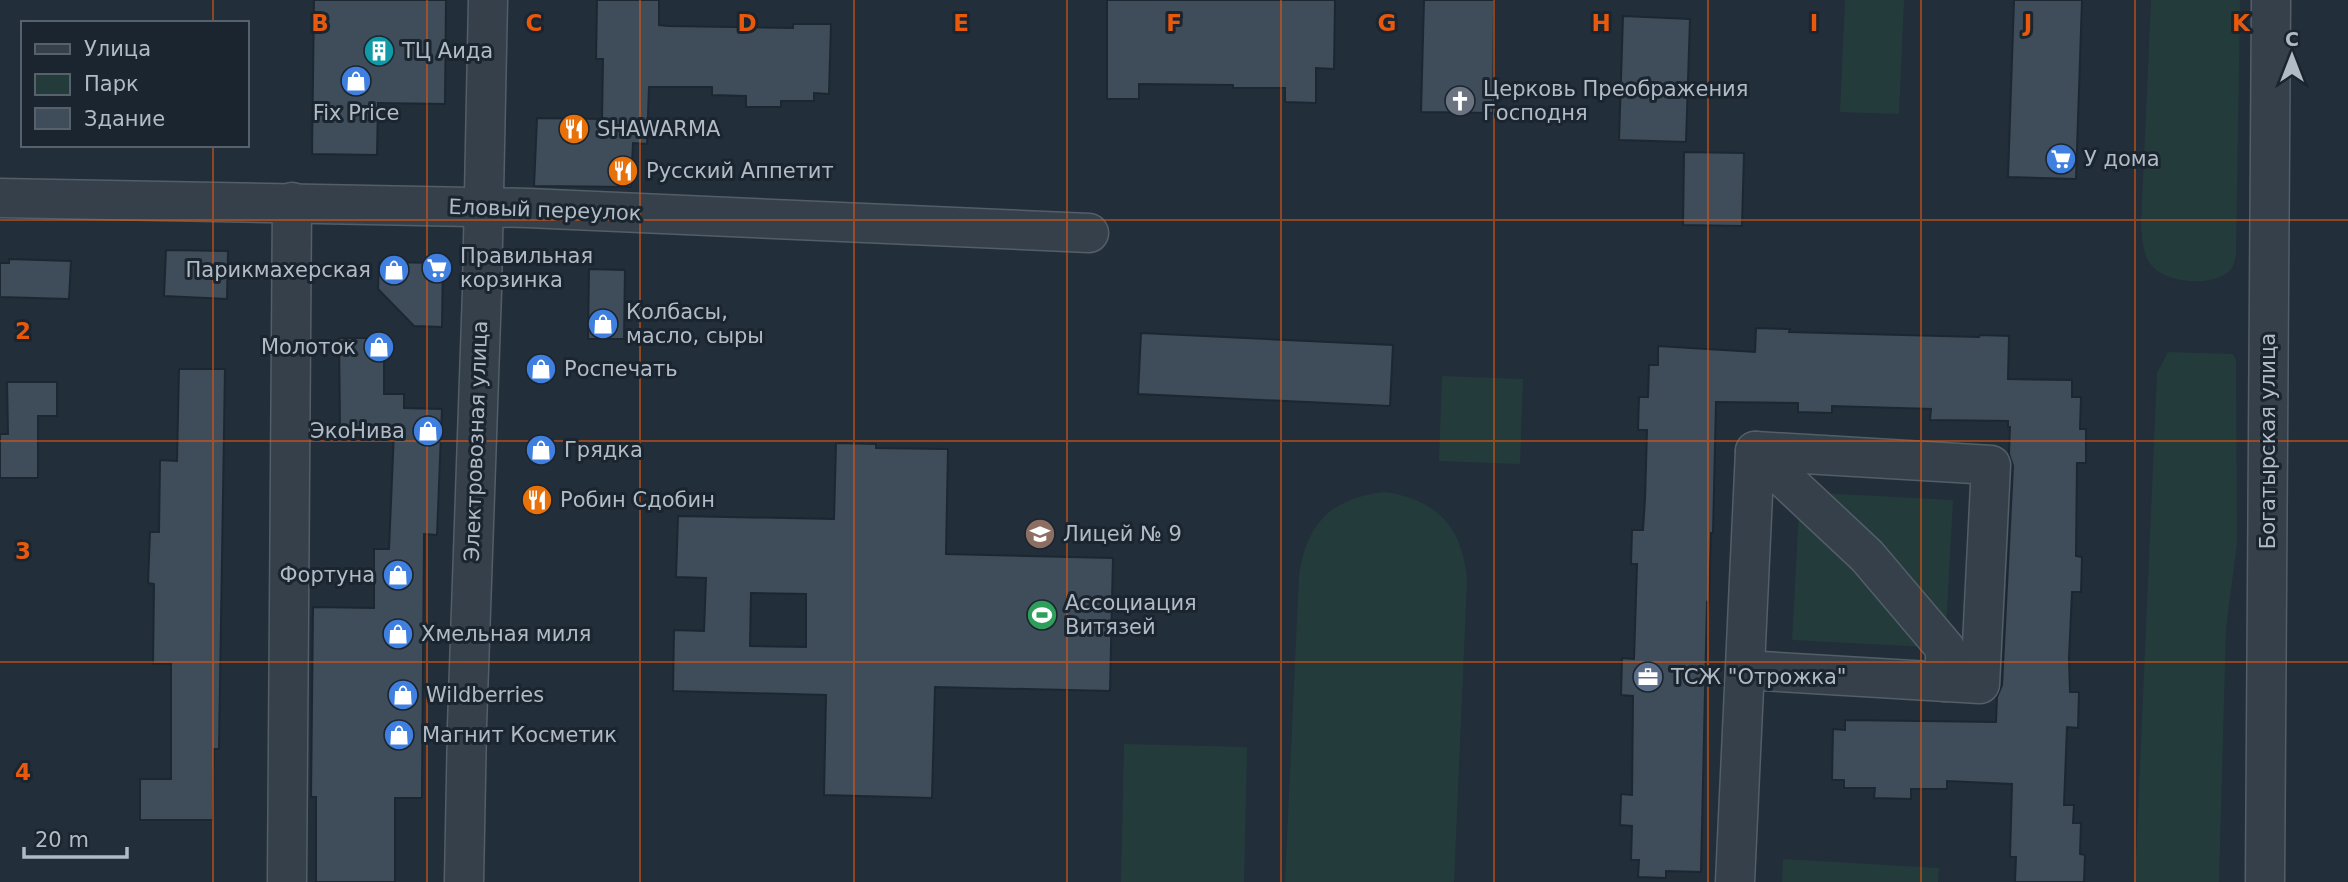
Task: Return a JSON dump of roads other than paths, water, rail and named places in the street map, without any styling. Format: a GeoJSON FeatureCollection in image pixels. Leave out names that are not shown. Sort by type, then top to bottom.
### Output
{"type":"FeatureCollection","features":[{"type":"Feature","properties":{"kind":"street","name":"Электровозная улица"},"geometry":{"type":"LineString","coordinates":[[464,882],[470,595],[485,207],[488,0]]}},
{"type":"Feature","properties":{"kind":"street","name":"Богатырская улица"},"geometry":{"type":"LineString","coordinates":[[2265,882],[2272,0]]}},
{"type":"Feature","properties":{"kind":"street","name":"Еловый переулок"},"geometry":{"type":"LineString","coordinates":[[0,198],[485,207],[1089,233]]}},
{"type":"Feature","properties":{"kind":"street"},"geometry":{"type":"LineString","coordinates":[[287,882],[292,202]]}},
{"type":"Feature","properties":{"kind":"street"},"geometry":{"type":"LineString","coordinates":[[1745,670],[1980,684],[1992,466],[1755,451]]}},
{"type":"Feature","properties":{"kind":"street"},"geometry":{"type":"LineString","coordinates":[[1735,882],[1755,451]]}},
{"type":"Feature","properties":{"kind":"street"},"geometry":{"type":"LineString","coordinates":[[1755,451],[1867,556],[1945,648],[1945,682]]}},
{"type":"Feature","properties":{"kind":"place","name":"ТЦ Аида"},"geometry":{"type":"Point","coordinates":[379,51]}},
{"type":"Feature","properties":{"kind":"place","name":"Fix Price"},"geometry":{"type":"Point","coordinates":[356,81]}},
{"type":"Feature","properties":{"kind":"place","name":"Церковь Преображения Господня"},"geometry":{"type":"Point","coordinates":[1460,101]}},
{"type":"Feature","properties":{"kind":"place","name":"SHAWARMA"},"geometry":{"type":"Point","coordinates":[574,129]}},
{"type":"Feature","properties":{"kind":"place","name":"У дома"},"geometry":{"type":"Point","coordinates":[2061,159]}},
{"type":"Feature","properties":{"kind":"place","name":"Русский Аппетит"},"geometry":{"type":"Point","coordinates":[623,171]}},
{"type":"Feature","properties":{"kind":"place","name":"Правильная корзинка"},"geometry":{"type":"Point","coordinates":[437,268]}},
{"type":"Feature","properties":{"kind":"place","name":"Парикмахерская"},"geometry":{"type":"Point","coordinates":[394,270]}},
{"type":"Feature","properties":{"kind":"place","name":"Колбасы, масло, сыры"},"geometry":{"type":"Point","coordinates":[603,324]}},
{"type":"Feature","properties":{"kind":"place","name":"Молоток"},"geometry":{"type":"Point","coordinates":[379,347]}},
{"type":"Feature","properties":{"kind":"place","name":"Роспечать"},"geometry":{"type":"Point","coordinates":[541,369]}},
{"type":"Feature","properties":{"kind":"place","name":"ЭкоНива"},"geometry":{"type":"Point","coordinates":[428,431]}},
{"type":"Feature","properties":{"kind":"place","name":"Грядка"},"geometry":{"type":"Point","coordinates":[541,450]}},
{"type":"Feature","properties":{"kind":"place","name":"Робин Сдобин"},"geometry":{"type":"Point","coordinates":[537,500]}},
{"type":"Feature","properties":{"kind":"place","name":"Лицей № 9"},"geometry":{"type":"Point","coordinates":[1040,534]}},
{"type":"Feature","properties":{"kind":"place","name":"Фортуна"},"geometry":{"type":"Point","coordinates":[398,575]}},
{"type":"Feature","properties":{"kind":"place","name":"Ассоциация Витязей"},"geometry":{"type":"Point","coordinates":[1042,615]}},
{"type":"Feature","properties":{"kind":"place","name":"Хмельная миля"},"geometry":{"type":"Point","coordinates":[398,634]}},
{"type":"Feature","properties":{"kind":"place","name":"ТСЖ \"Отрожка\""},"geometry":{"type":"Point","coordinates":[1648,677]}},
{"type":"Feature","properties":{"kind":"place","name":"Wildberries"},"geometry":{"type":"Point","coordinates":[403,695]}},
{"type":"Feature","properties":{"kind":"place","name":"Магнит Косметик"},"geometry":{"type":"Point","coordinates":[399,735]}}]}
